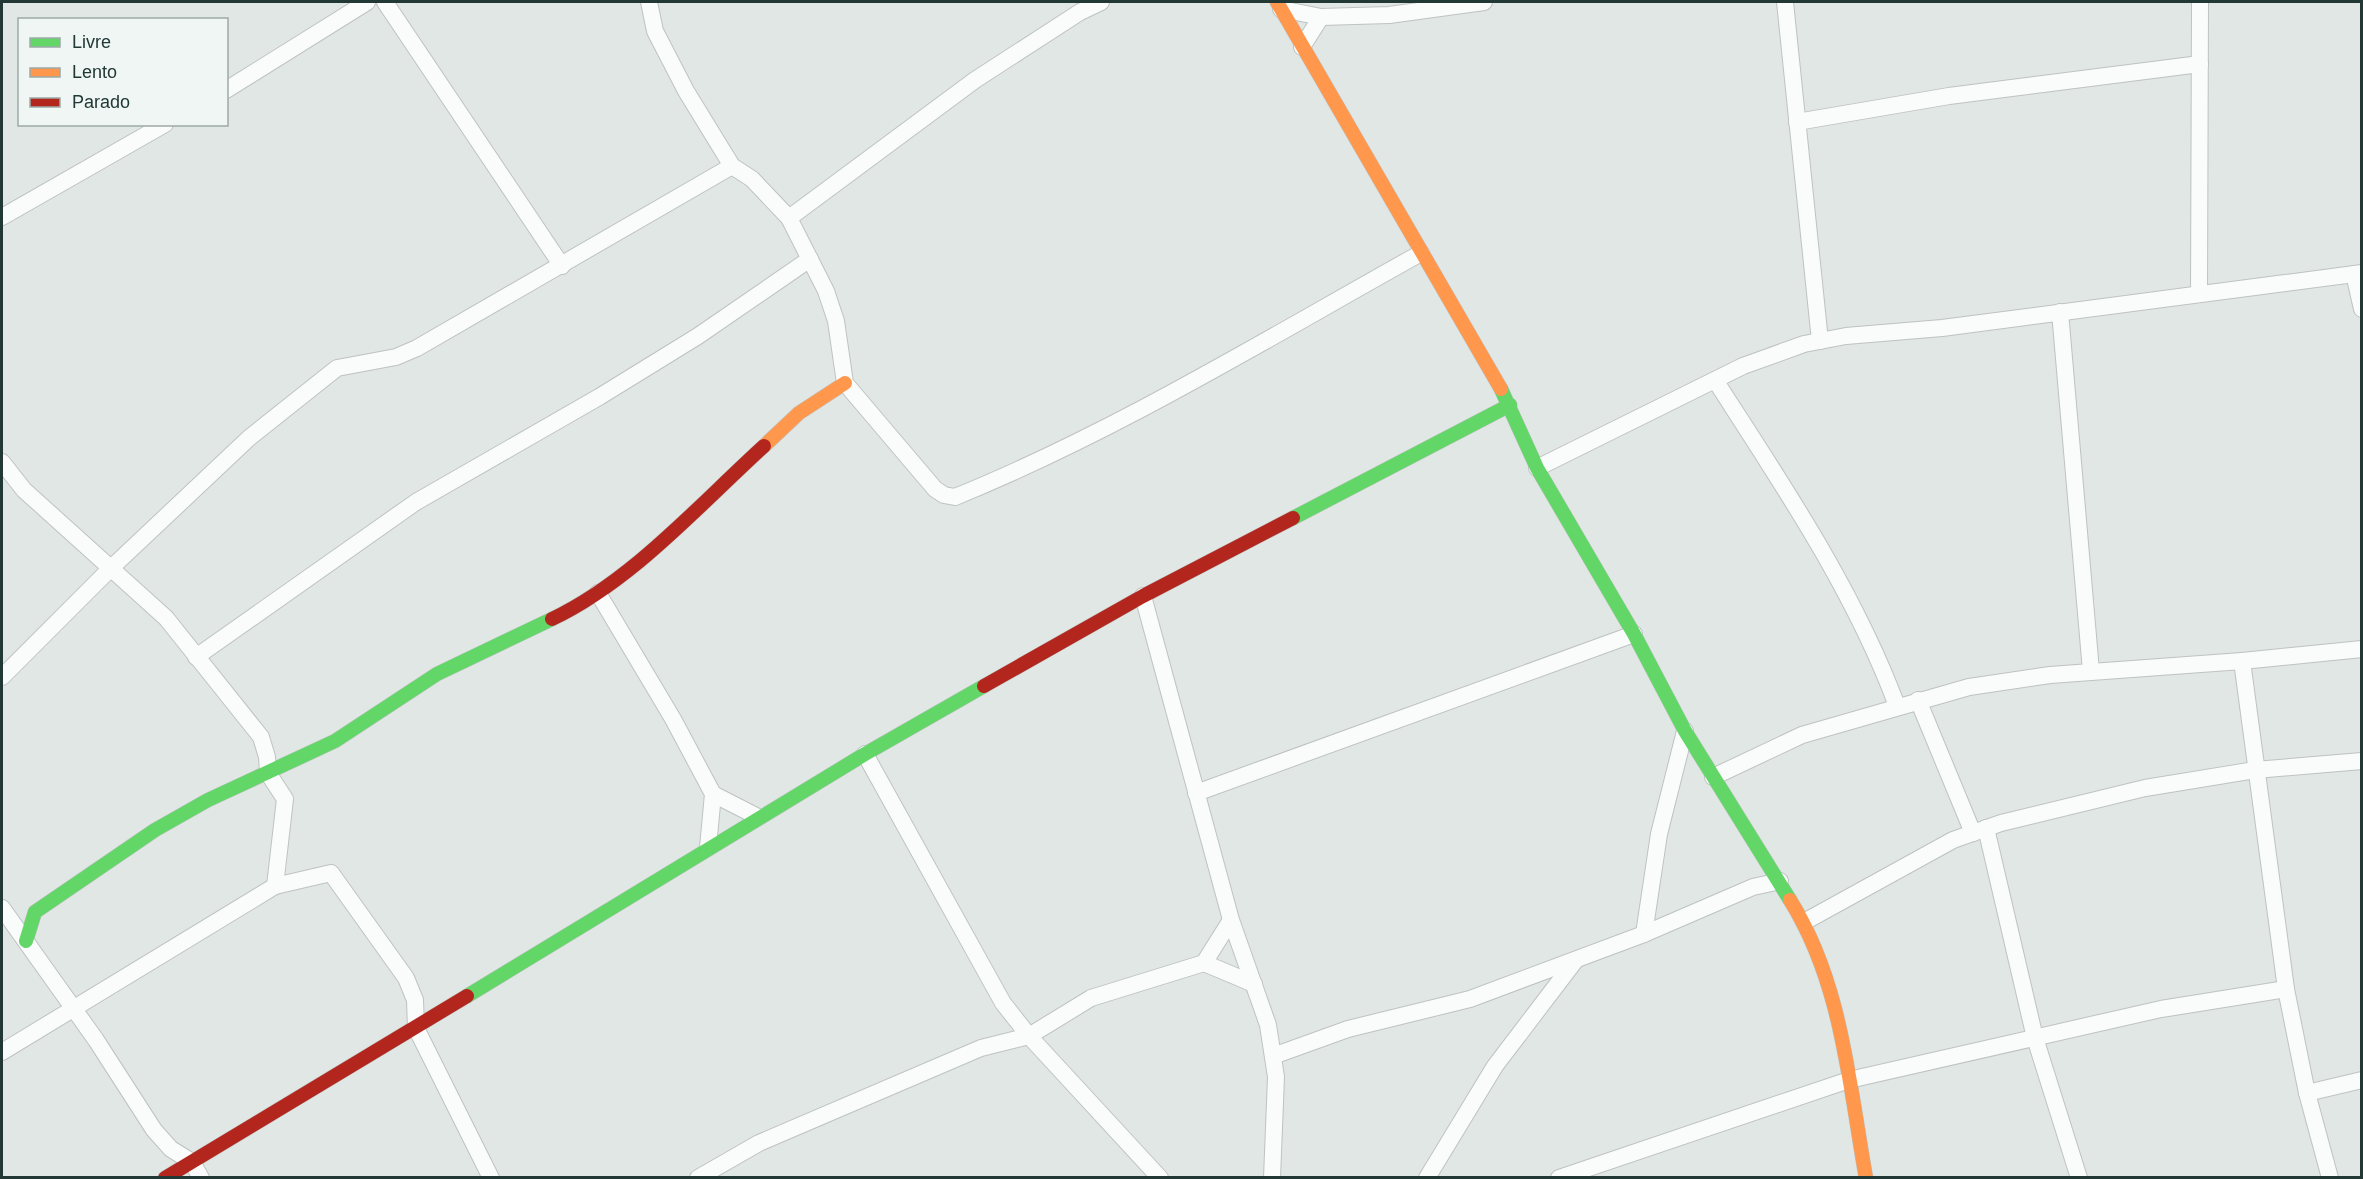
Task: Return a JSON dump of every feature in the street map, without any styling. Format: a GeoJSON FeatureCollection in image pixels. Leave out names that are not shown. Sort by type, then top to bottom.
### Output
{"type":"FeatureCollection","features":[{"type":"Feature","properties":{"kind":"street"},"geometry":{"type":"LineString","coordinates":[[228,89],[367,2]]}},
{"type":"Feature","properties":{"kind":"street"},"geometry":{"type":"LineString","coordinates":[[386,2],[562,266]]}},
{"type":"Feature","properties":{"kind":"street"},"geometry":{"type":"LineString","coordinates":[[649,2],[655,31],[686,91],[732,166],[752,179],[789,218],[826,291],[836,321],[845,383],[935,489],[944,495],[955,497],[1105,428],[1189,384],[1421,253]]}},
{"type":"Feature","properties":{"kind":"street"},"geometry":{"type":"LineString","coordinates":[[789,218],[975,80],[1080,12],[1101,2]]}},
{"type":"Feature","properties":{"kind":"street"},"geometry":{"type":"LineString","coordinates":[[1279,5],[1321,17],[1389,15],[1484,2]]}},
{"type":"Feature","properties":{"kind":"street"},"geometry":{"type":"LineString","coordinates":[[1785,2],[1820,341]]}},
{"type":"Feature","properties":{"kind":"street"},"geometry":{"type":"LineString","coordinates":[[2199,294],[2200,2]]}},
{"type":"Feature","properties":{"kind":"street"},"geometry":{"type":"LineString","coordinates":[[1279,5],[1510,405],[1537,468],[1634,634],[1685,731],[1804,922],[1823,965],[1831,992],[1850,1080],[1866,1178]]}},
{"type":"Feature","properties":{"kind":"street"},"geometry":{"type":"LineString","coordinates":[[1302,47],[1321,17]]}},
{"type":"Feature","properties":{"kind":"street"},"geometry":{"type":"LineString","coordinates":[[1797,122],[1949,96],[2200,64]]}},
{"type":"Feature","properties":{"kind":"street"},"geometry":{"type":"LineString","coordinates":[[2,217],[161,126]]}},
{"type":"Feature","properties":{"kind":"street"},"geometry":{"type":"LineString","coordinates":[[2,677],[249,438],[337,368],[352,363],[373,362],[396,357],[417,348],[732,166]]}},
{"type":"Feature","properties":{"kind":"street"},"geometry":{"type":"LineString","coordinates":[[196,657],[416,502],[609,391],[698,336],[810,259]]}},
{"type":"Feature","properties":{"kind":"street"},"geometry":{"type":"LineString","coordinates":[[1537,468],[1743,366],[1820,341],[2358,273],[2361,309]]}},
{"type":"Feature","properties":{"kind":"street"},"geometry":{"type":"LineString","coordinates":[[2060,312],[2091,671]]}},
{"type":"Feature","properties":{"kind":"street"},"geometry":{"type":"LineString","coordinates":[[1715,380],[1775,474],[1861,621],[1898,706]]}},
{"type":"Feature","properties":{"kind":"street"},"geometry":{"type":"LineString","coordinates":[[5,912],[35,912],[155,830],[208,800],[357,728],[437,674],[557,617],[598,593],[628,571],[800,413],[845,383]]}},
{"type":"Feature","properties":{"kind":"street"},"geometry":{"type":"LineString","coordinates":[[165,1178],[416,1028],[708,847],[865,753],[1143,596],[1510,405]]}},
{"type":"Feature","properties":{"kind":"street"},"geometry":{"type":"LineString","coordinates":[[2,462],[24,490],[110,570],[136,589],[166,618],[261,737],[267,757],[268,772],[285,799],[275,886]]}},
{"type":"Feature","properties":{"kind":"street"},"geometry":{"type":"LineString","coordinates":[[598,593],[673,719],[713,794],[708,847]]}},
{"type":"Feature","properties":{"kind":"street"},"geometry":{"type":"LineString","coordinates":[[1143,596],[1231,921],[1268,1025],[1276,1077],[1272,1178]]}},
{"type":"Feature","properties":{"kind":"street"},"geometry":{"type":"LineString","coordinates":[[1196,793],[1634,634]]}},
{"type":"Feature","properties":{"kind":"street"},"geometry":{"type":"LineString","coordinates":[[1713,777],[1802,735],[1969,687],[2091,671],[2242,661],[2361,649]]}},
{"type":"Feature","properties":{"kind":"street"},"geometry":{"type":"LineString","coordinates":[[2242,661],[2286,989],[2307,1093],[2331,1178]]}},
{"type":"Feature","properties":{"kind":"street"},"geometry":{"type":"LineString","coordinates":[[1918,700],[1979,831],[2035,1038],[2079,1178]]}},
{"type":"Feature","properties":{"kind":"street"},"geometry":{"type":"LineString","coordinates":[[1644,934],[1659,834],[1685,731]]}},
{"type":"Feature","properties":{"kind":"street"},"geometry":{"type":"LineString","coordinates":[[865,753],[1003,1003],[1029,1036],[1160,1178]]}},
{"type":"Feature","properties":{"kind":"street"},"geometry":{"type":"LineString","coordinates":[[1804,922],[1953,840],[1979,831],[2145,788],[2255,770],[2361,761]]}},
{"type":"Feature","properties":{"kind":"street"},"geometry":{"type":"LineString","coordinates":[[713,794],[758,817]]}},
{"type":"Feature","properties":{"kind":"street"},"geometry":{"type":"LineString","coordinates":[[2,1052],[275,886],[331,873],[406,978],[415,1000],[416,1028],[491,1178]]}},
{"type":"Feature","properties":{"kind":"street"},"geometry":{"type":"LineString","coordinates":[[1273,1056],[1348,1029],[1470,999],[1644,934],[1753,887],[1780,881]]}},
{"type":"Feature","properties":{"kind":"street"},"geometry":{"type":"LineString","coordinates":[[5,912],[75,1009],[154,1130],[171,1149],[192,1162],[201,1178]]}},
{"type":"Feature","properties":{"kind":"street"},"geometry":{"type":"LineString","coordinates":[[26,941],[35,912]]}},
{"type":"Feature","properties":{"kind":"street"},"geometry":{"type":"LineString","coordinates":[[1204,963],[1231,921]]}},
{"type":"Feature","properties":{"kind":"street"},"geometry":{"type":"LineString","coordinates":[[1427,1178],[1495,1066],[1576,960]]}},
{"type":"Feature","properties":{"kind":"street"},"geometry":{"type":"LineString","coordinates":[[698,1178],[759,1143],[981,1048],[1029,1036],[1091,998],[1204,963],[1254,984]]}},
{"type":"Feature","properties":{"kind":"street"},"geometry":{"type":"LineString","coordinates":[[1564,1177],[1850,1080],[2161,1009],[2286,989]]}},
{"type":"Feature","properties":{"kind":"street"},"geometry":{"type":"LineString","coordinates":[[2307,1093],[2361,1080]]}},
{"type":"Feature","properties":{"kind":"traffic: fast"},"geometry":{"type":"LineString","coordinates":[[1501,389],[1537,468],[1634,634],[1685,731],[1790,900]]}},
{"type":"Feature","properties":{"kind":"traffic: fast"},"geometry":{"type":"LineString","coordinates":[[1293,518],[1510,405]]}},
{"type":"Feature","properties":{"kind":"traffic: fast"},"geometry":{"type":"LineString","coordinates":[[26,941],[35,912],[155,830],[208,800],[335,741],[437,674],[552,619]]}},
{"type":"Feature","properties":{"kind":"traffic: fast"},"geometry":{"type":"LineString","coordinates":[[467,996],[865,754],[984,686]]}},
{"type":"Feature","properties":{"kind":"traffic: slow"},"geometry":{"type":"LineString","coordinates":[[1277,2],[1501,389]]}},
{"type":"Feature","properties":{"kind":"traffic: slow"},"geometry":{"type":"LineString","coordinates":[[764,446],[799,413],[845,383]]}},
{"type":"Feature","properties":{"kind":"traffic: slow"},"geometry":{"type":"LineString","coordinates":[[1790,900],[1821,965],[1832,1000],[1848,1071],[1866,1178]]}},
{"type":"Feature","properties":{"kind":"traffic: jam"},"geometry":{"type":"LineString","coordinates":[[552,619],[610,584],[637,563],[764,446]]}},
{"type":"Feature","properties":{"kind":"traffic: jam"},"geometry":{"type":"LineString","coordinates":[[984,686],[1143,596],[1293,518]]}},
{"type":"Feature","properties":{"kind":"traffic: jam"},"geometry":{"type":"LineString","coordinates":[[165,1178],[467,996]]}}]}
